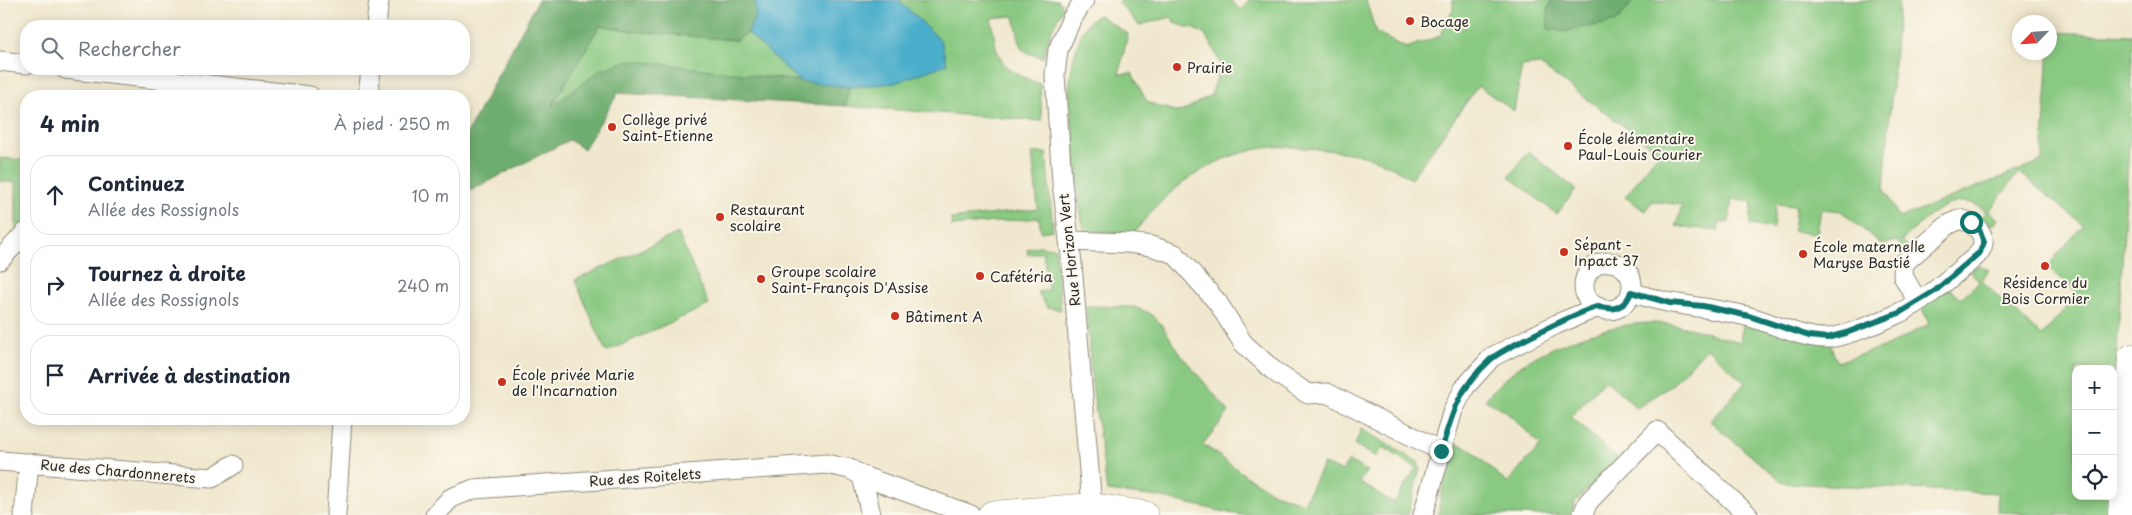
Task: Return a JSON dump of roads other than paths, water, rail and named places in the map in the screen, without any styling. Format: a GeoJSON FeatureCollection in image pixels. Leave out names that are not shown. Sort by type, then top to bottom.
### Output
{"type":"FeatureCollection","features":[{"type":"Feature","properties":{"kind":"main road"},"geometry":{"type":"LineString","coordinates":[[2122,515],[2132,358]]}},
{"type":"Feature","properties":{"kind":"main road"},"geometry":{"type":"LineString","coordinates":[[992,515],[1092,507],[1138,514]]}},
{"type":"Feature","properties":{"kind":"street"},"geometry":{"type":"LineString","coordinates":[[377,20],[379,0]]}},
{"type":"Feature","properties":{"kind":"street","name":"Rue Horizon Vert"},"geometry":{"type":"LineString","coordinates":[[1084,0],[1071,20],[1058,50],[1055,75],[1062,182],[1069,241],[1092,507]]}},
{"type":"Feature","properties":{"kind":"street"},"geometry":{"type":"LineString","coordinates":[[0,61],[20,63]]}},
{"type":"Feature","properties":{"kind":"street"},"geometry":{"type":"LineString","coordinates":[[119,75],[256,90]]}},
{"type":"Feature","properties":{"kind":"street"},"geometry":{"type":"LineString","coordinates":[[369,90],[370,75]]}},
{"type":"Feature","properties":{"kind":"street"},"geometry":{"type":"LineString","coordinates":[[1631,292],[1670,303],[1703,306],[1749,316],[1809,336],[1827,338],[1846,333],[1899,313],[1918,302],[1935,291],[1980,252],[1984,242],[1980,231],[1971,222],[1960,219],[1948,225],[1904,263],[1903,276],[1918,302]]}},
{"type":"Feature","properties":{"kind":"street"},"geometry":{"type":"LineString","coordinates":[[0,260],[20,238]]}},
{"type":"Feature","properties":{"kind":"street"},"geometry":{"type":"LineString","coordinates":[[1069,241],[1128,243],[1151,246],[1175,254],[1218,303],[1243,343],[1275,372],[1308,394],[1327,393],[1441,451]]}},
{"type":"Feature","properties":{"kind":"street"},"geometry":{"type":"LineString","coordinates":[[1614,262],[1621,265],[1630,277],[1631,292],[1626,302],[1609,310],[1598,307],[1587,296],[1584,288],[1588,274],[1599,264],[1614,262]]}},
{"type":"Feature","properties":{"kind":"street"},"geometry":{"type":"LineString","coordinates":[[1423,515],[1453,410],[1465,387],[1492,357],[1557,324],[1598,307]]}},
{"type":"Feature","properties":{"kind":"street"},"geometry":{"type":"LineString","coordinates":[[336,515],[342,425]]}},
{"type":"Feature","properties":{"kind":"street"},"geometry":{"type":"LineString","coordinates":[[1587,515],[1588,502],[1657,431],[1748,515]]}},
{"type":"Feature","properties":{"kind":"street","name":"Rue des Chardonnerets"},"geometry":{"type":"LineString","coordinates":[[0,461],[212,478],[233,465]]}},
{"type":"Feature","properties":{"kind":"street","name":"Rue des Chardonnerets"},"geometry":{"type":"LineString","coordinates":[[24,515],[29,464]]}},
{"type":"Feature","properties":{"kind":"street","name":"Rue des Roitelets"},"geometry":{"type":"LineString","coordinates":[[435,515],[451,498],[474,489],[826,464],[850,469],[862,476],[972,515]]}},
{"type":"Feature","properties":{"kind":"street"},"geometry":{"type":"LineString","coordinates":[[862,476],[871,515]]}},
{"type":"Feature","properties":{"kind":"water"},"geometry":{"type":"Polygon","coordinates":[[[754,0],[899,0],[941,41],[947,64],[895,83],[849,87],[799,81],[748,33],[756,12],[754,0]]]}},
{"type":"Feature","properties":{"kind":"place","name":"Bocage"},"geometry":{"type":"Point","coordinates":[1410,21]}},
{"type":"Feature","properties":{"kind":"place","name":"Prairie"},"geometry":{"type":"Point","coordinates":[1177,67]}},
{"type":"Feature","properties":{"kind":"place","name":"Collège privé Saint-Etienne"},"geometry":{"type":"Point","coordinates":[612,127]}},
{"type":"Feature","properties":{"kind":"place","name":"École élémentaire Paul-Louis Courier"},"geometry":{"type":"Point","coordinates":[1568,146]}},
{"type":"Feature","properties":{"kind":"place","name":"Restaurant scolaire"},"geometry":{"type":"Point","coordinates":[720,217]}},
{"type":"Feature","properties":{"kind":"place","name":"Sépant - Inpact 37"},"geometry":{"type":"Point","coordinates":[1564,252]}},
{"type":"Feature","properties":{"kind":"place","name":"École maternelle Maryse Bastié"},"geometry":{"type":"Point","coordinates":[1803,254]}},
{"type":"Feature","properties":{"kind":"place","name":"Résidence du Bois Cormier"},"geometry":{"type":"Point","coordinates":[2045,266]}},
{"type":"Feature","properties":{"kind":"place","name":"Cafétéria"},"geometry":{"type":"Point","coordinates":[980,276]}},
{"type":"Feature","properties":{"kind":"place","name":"Groupe scolaire Saint-François D'Assise"},"geometry":{"type":"Point","coordinates":[761,279]}},
{"type":"Feature","properties":{"kind":"place","name":"Bâtiment A"},"geometry":{"type":"Point","coordinates":[895,316]}},
{"type":"Feature","properties":{"kind":"place","name":"École privée Marie de l'Incarnation"},"geometry":{"type":"Point","coordinates":[502,382]}}]}
